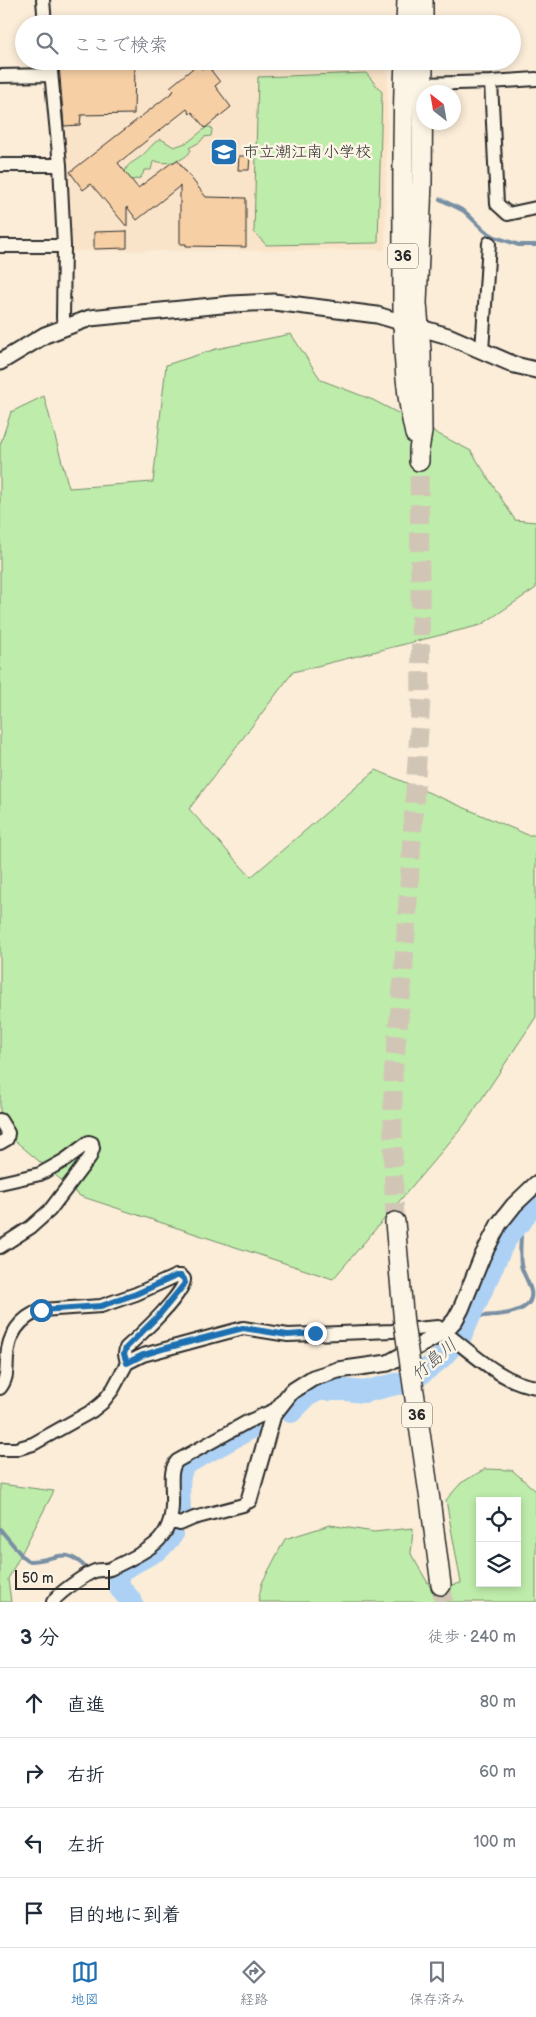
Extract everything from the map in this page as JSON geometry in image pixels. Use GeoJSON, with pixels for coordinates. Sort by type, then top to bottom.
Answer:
{"type":"FeatureCollection","features":[{"type":"Feature","properties":{"kind":"main road"},"geometry":{"type":"LineString","coordinates":[[406,15],[407,0]]}},
{"type":"Feature","properties":{"kind":"main road"},"geometry":{"type":"LineString","coordinates":[[423,0],[423,15]]}},
{"type":"Feature","properties":{"kind":"main road","name":"36"},"geometry":{"type":"LineString","coordinates":[[405,70],[402,123],[411,325],[421,350],[422,432],[419,455]]}},
{"type":"Feature","properties":{"kind":"main road","name":"36"},"geometry":{"type":"LineString","coordinates":[[411,325],[417,303],[422,183],[422,70]]}},
{"type":"Feature","properties":{"kind":"main road","name":"36"},"geometry":{"type":"LineString","coordinates":[[395,1222],[404,1324],[441,1585]]}},
{"type":"Feature","properties":{"kind":"street"},"geometry":{"type":"LineString","coordinates":[[43,0],[44,15]]}},
{"type":"Feature","properties":{"kind":"street"},"geometry":{"type":"LineString","coordinates":[[51,70],[60,165],[64,246],[63,318],[66,326]]}},
{"type":"Feature","properties":{"kind":"street"},"geometry":{"type":"LineString","coordinates":[[0,76],[51,75]]}},
{"type":"Feature","properties":{"kind":"street"},"geometry":{"type":"LineString","coordinates":[[422,84],[491,82],[536,78]]}},
{"type":"Feature","properties":{"kind":"street"},"geometry":{"type":"LineString","coordinates":[[491,82],[497,204],[508,214],[536,208]]}},
{"type":"Feature","properties":{"kind":"street"},"geometry":{"type":"LineString","coordinates":[[0,165],[60,165]]}},
{"type":"Feature","properties":{"kind":"street"},"geometry":{"type":"LineString","coordinates":[[482,351],[489,243]]}},
{"type":"Feature","properties":{"kind":"street"},"geometry":{"type":"LineString","coordinates":[[0,246],[64,246]]}},
{"type":"Feature","properties":{"kind":"street"},"geometry":{"type":"LineString","coordinates":[[0,362],[45,335],[90,318],[267,302],[377,315],[448,336],[516,365],[536,370]]}},
{"type":"Feature","properties":{"kind":"street"},"geometry":{"type":"LineString","coordinates":[[0,1120],[8,1133],[7,1139],[0,1143]]}},
{"type":"Feature","properties":{"kind":"street"},"geometry":{"type":"LineString","coordinates":[[0,1182],[34,1176],[65,1160],[89,1142],[93,1146],[90,1157],[50,1210],[31,1227],[0,1247]]}},
{"type":"Feature","properties":{"kind":"street"},"geometry":{"type":"LineString","coordinates":[[452,1339],[455,1320],[482,1257],[499,1224],[514,1205],[536,1184]]}},
{"type":"Feature","properties":{"kind":"street"},"geometry":{"type":"LineString","coordinates":[[0,1388],[6,1378],[7,1352],[12,1335],[19,1323],[30,1315],[41,1310],[101,1306],[136,1294],[176,1276],[181,1276],[185,1283],[182,1287],[159,1315],[126,1348],[124,1354],[127,1363]]}},
{"type":"Feature","properties":{"kind":"street"},"geometry":{"type":"LineString","coordinates":[[0,1449],[16,1449],[33,1444],[92,1411],[102,1403],[113,1389],[127,1363],[143,1355],[243,1328],[288,1335],[392,1331],[438,1327],[452,1339],[514,1381],[536,1386]]}},
{"type":"Feature","properties":{"kind":"street"},"geometry":{"type":"LineString","coordinates":[[170,1521],[180,1524],[194,1518],[243,1505],[249,1500],[273,1415],[291,1392],[312,1378],[338,1370],[388,1363],[452,1339]]}},
{"type":"Feature","properties":{"kind":"street"},"geometry":{"type":"LineString","coordinates":[[53,1602],[58,1595],[96,1570],[111,1568],[153,1545],[164,1535],[170,1521],[173,1502],[172,1475],[175,1463],[247,1422],[279,1408]]}},
{"type":"Feature","properties":{"kind":"shaded area","name":"市立潮江南小学校"},"geometry":{"type":"Polygon","coordinates":[[[55,70],[388,70],[385,250],[70,251],[55,70]]]}},
{"type":"Feature","properties":{"kind":"green space"},"geometry":{"type":"Polygon","coordinates":[[[366,73],[382,92],[378,243],[266,245],[254,232],[258,77],[366,73]]]}},
{"type":"Feature","properties":{"kind":"green space"},"geometry":{"type":"Polygon","coordinates":[[[207,127],[211,127],[211,136],[204,137],[200,142],[189,148],[191,150],[188,154],[180,160],[175,162],[155,161],[151,170],[144,170],[140,178],[129,181],[124,175],[128,166],[161,139],[174,147],[188,142],[207,127]]]}},
{"type":"Feature","properties":{"kind":"green space"},"geometry":{"type":"Polygon","coordinates":[[[291,334],[321,380],[373,400],[471,451],[515,520],[536,522],[536,588],[481,625],[293,672],[189,809],[251,877],[376,770],[528,835],[536,835],[536,1017],[465,1124],[333,1279],[80,1196],[0,1128],[0,445],[11,412],[44,396],[69,488],[153,482],[166,365],[216,349],[291,334]]]}},
{"type":"Feature","properties":{"kind":"green space"},"geometry":{"type":"Polygon","coordinates":[[[485,1469],[512,1470],[536,1491],[536,1602],[258,1602],[262,1583],[285,1539],[330,1525],[374,1532],[413,1528],[411,1554],[432,1590],[461,1583],[446,1500],[461,1483],[485,1469]]]}},
{"type":"Feature","properties":{"kind":"green space"},"geometry":{"type":"Polygon","coordinates":[[[0,1484],[54,1491],[8,1579],[11,1602],[0,1602],[0,1484]]]}},
{"type":"Feature","properties":{"kind":"building"},"geometry":{"type":"Polygon","coordinates":[[[59,70],[135,70],[134,114],[81,115],[80,125],[64,126],[59,70]]]}},
{"type":"Feature","properties":{"kind":"building"},"geometry":{"type":"Polygon","coordinates":[[[191,70],[211,70],[220,82],[215,86],[231,107],[205,128],[192,112],[190,114],[187,109],[118,163],[138,188],[177,160],[206,197],[246,198],[246,247],[186,246],[186,244],[180,244],[180,186],[137,220],[127,207],[127,227],[91,184],[83,190],[70,172],[174,91],[170,87],[191,70]]]}},
{"type":"Feature","properties":{"kind":"building"},"geometry":{"type":"Polygon","coordinates":[[[239,156],[250,156],[249,170],[238,170],[239,156]]]}},
{"type":"Feature","properties":{"kind":"building"},"geometry":{"type":"Polygon","coordinates":[[[127,231],[127,248],[94,249],[94,232],[127,231]]]}},
{"type":"Feature","properties":{"kind":"waterway"},"geometry":{"type":"LineString","coordinates":[[440,199],[464,211],[485,231],[495,237],[519,245],[536,245]]}},
{"type":"Feature","properties":{"kind":"waterway","name":"竹島川"},"geometry":{"type":"LineString","coordinates":[[291,1412],[307,1396],[318,1390],[364,1392],[396,1384],[409,1383],[441,1358],[461,1336],[503,1244],[512,1230],[521,1222],[536,1202]]}},
{"type":"Feature","properties":{"kind":"waterway"},"geometry":{"type":"LineString","coordinates":[[470,1316],[508,1313],[526,1306],[530,1300],[531,1291],[521,1265],[521,1222]]}},
{"type":"Feature","properties":{"kind":"waterway","name":"竹島川"},"geometry":{"type":"LineString","coordinates":[[180,1512],[179,1481],[185,1464],[249,1429]]}},
{"type":"Feature","properties":{"kind":"waterway"},"geometry":{"type":"LineString","coordinates":[[0,1529],[28,1561],[66,1556],[72,1557],[88,1570]]}},
{"type":"Feature","properties":{"kind":"waterway","name":"竹島川"},"geometry":{"type":"LineString","coordinates":[[118,1574],[117,1572],[159,1549],[172,1535]]}},
{"type":"Feature","properties":{"kind":"waterway","name":"竹島川"},"geometry":{"type":"LineString","coordinates":[[118,1579],[120,1588],[132,1602]]}},
{"type":"Feature","properties":{"kind":"tunnel"},"geometry":{"type":"LineString","coordinates":[[395,1222],[393,1077],[403,978],[421,699],[419,461]]}},
{"type":"Feature","properties":{"kind":"tunnel"},"geometry":{"type":"LineString","coordinates":[[441,1585],[444,1602]]}},
{"type":"Feature","properties":{"kind":"place","name":"市立潮江南小学校"},"geometry":{"type":"Point","coordinates":[224,152]}},
{"type":"Feature","properties":{"kind":"route"},"geometry":{"type":"LineString","coordinates":[[41,1310],[101,1306],[136,1294],[176,1276],[181,1276],[185,1283],[182,1287],[150,1325],[126,1348],[124,1354],[127,1363],[143,1355],[166,1348],[243,1328],[288,1335],[315,1333]]}}]}
